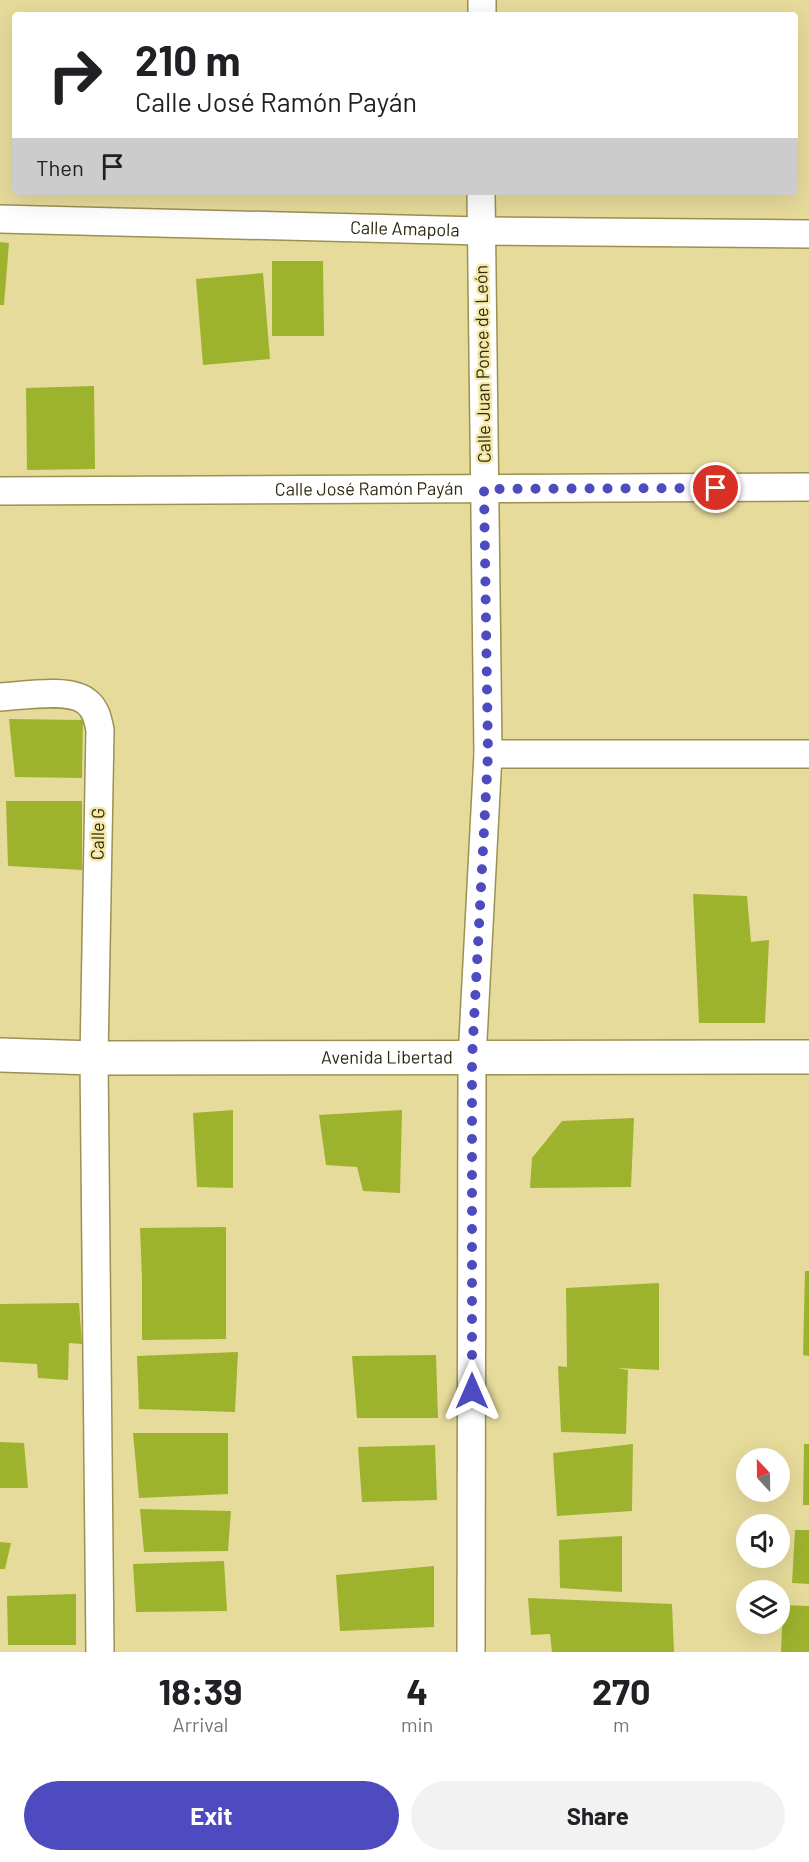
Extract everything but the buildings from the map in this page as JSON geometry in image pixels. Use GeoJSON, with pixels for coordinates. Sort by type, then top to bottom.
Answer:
{"type":"FeatureCollection","features":[{"type":"Feature","properties":{"kind":"street","name":"Calle Juan Ponce de León"},"geometry":{"type":"LineString","coordinates":[[471,1652],[472,1059],[488,754],[481,195]]}},
{"type":"Feature","properties":{"kind":"street","name":"Calle Amapola"},"geometry":{"type":"LineString","coordinates":[[0,219],[481,231],[809,234]]}},
{"type":"Feature","properties":{"kind":"street","name":"Calle José Ramón Payán"},"geometry":{"type":"LineString","coordinates":[[0,491],[809,487]]}},
{"type":"Feature","properties":{"kind":"street","name":"Calle G"},"geometry":{"type":"LineString","coordinates":[[0,697],[68,694],[86,701],[97,715],[100,730],[94,1059],[100,1652]]}},
{"type":"Feature","properties":{"kind":"street"},"geometry":{"type":"LineString","coordinates":[[488,754],[809,754]]}},
{"type":"Feature","properties":{"kind":"street","name":"Avenida Libertad"},"geometry":{"type":"LineString","coordinates":[[0,1055],[94,1059],[809,1057]]}},
{"type":"Feature","properties":{"kind":"route"},"geometry":{"type":"LineString","coordinates":[[472,1391],[472,1059],[488,754],[484,489],[716,488]]}}]}
